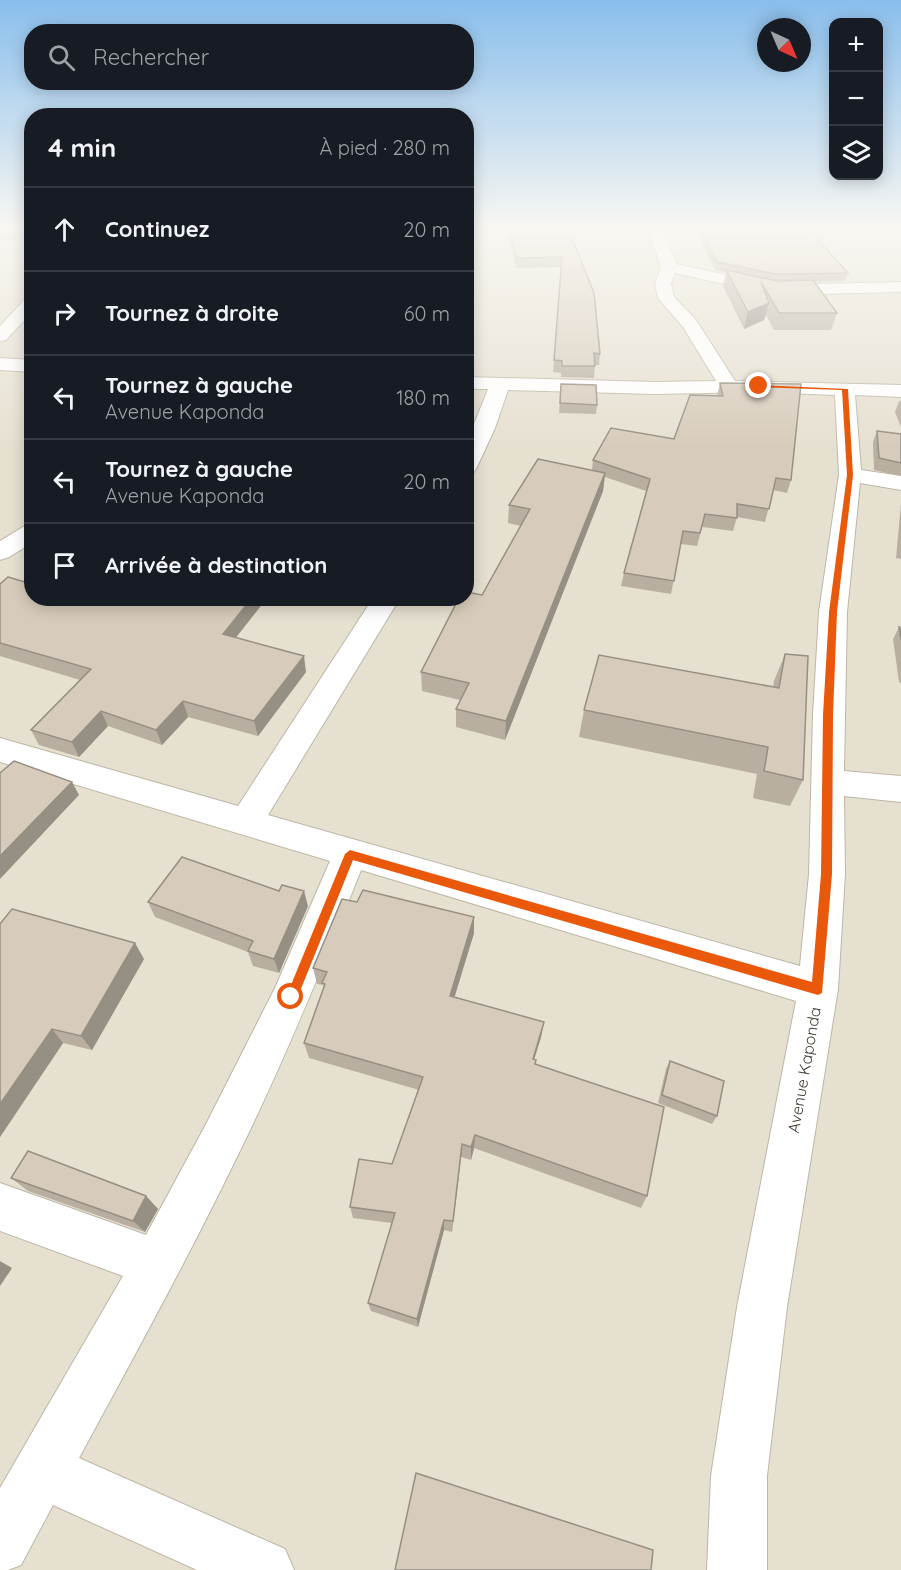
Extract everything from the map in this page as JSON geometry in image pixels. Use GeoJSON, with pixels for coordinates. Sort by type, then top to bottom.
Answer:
{"type":"FeatureCollection","features":[{"type":"Feature","properties":{"kind":"street"},"geometry":{"type":"LineString","coordinates":[[670,302],[690,324],[729,386]]}},
{"type":"Feature","properties":{"kind":"street"},"geometry":{"type":"LineString","coordinates":[[3,328],[24,309]]}},
{"type":"Feature","properties":{"kind":"street"},"geometry":{"type":"LineString","coordinates":[[0,364],[24,366]]}},
{"type":"Feature","properties":{"kind":"street"},"geometry":{"type":"LineString","coordinates":[[474,382],[654,388],[729,386],[901,391]]}},
{"type":"Feature","properties":{"kind":"street"},"geometry":{"type":"LineString","coordinates":[[474,451],[485,428],[500,383]]}},
{"type":"Feature","properties":{"kind":"street","name":"Avenue Kaponda"},"geometry":{"type":"LineString","coordinates":[[737,1570],[739,1476],[762,1308],[818,989],[827,874],[828,715],[833,612],[850,475],[845,389]]}},
{"type":"Feature","properties":{"kind":"street"},"geometry":{"type":"LineString","coordinates":[[474,414],[485,428]]}},
{"type":"Feature","properties":{"kind":"street"},"geometry":{"type":"LineString","coordinates":[[850,475],[901,483]]}},
{"type":"Feature","properties":{"kind":"street"},"geometry":{"type":"LineString","coordinates":[[0,552],[24,537]]}},
{"type":"Feature","properties":{"kind":"street"},"geometry":{"type":"LineString","coordinates":[[246,822],[382,606]]}},
{"type":"Feature","properties":{"kind":"street"},"geometry":{"type":"LineString","coordinates":[[0,750],[818,989]]}},
{"type":"Feature","properties":{"kind":"street"},"geometry":{"type":"LineString","coordinates":[[828,782],[901,789]]}},
{"type":"Feature","properties":{"kind":"street"},"geometry":{"type":"LineString","coordinates":[[0,1544],[157,1264],[220,1144],[291,997],[350,854]]}},
{"type":"Feature","properties":{"kind":"street"},"geometry":{"type":"LineString","coordinates":[[0,1207],[157,1264]]}},
{"type":"Feature","properties":{"kind":"street"},"geometry":{"type":"LineString","coordinates":[[41,1470],[264,1570]]}},
{"type":"Feature","properties":{"kind":"shaded area"},"geometry":{"type":"Polygon","coordinates":[[[0,302],[24,302],[24,606],[474,606],[474,302],[901,302],[901,1570],[0,1570],[0,302]]]}},
{"type":"Feature","properties":{"kind":"building"},"geometry":{"type":"Polygon","coordinates":[[[558,302],[595,302],[600,354],[594,353],[595,366],[562,366],[562,361],[554,360],[558,302]]]}},
{"type":"Feature","properties":{"kind":"building"},"geometry":{"type":"Polygon","coordinates":[[[743,302],[769,302],[769,303],[748,312],[743,302]]]}},
{"type":"Feature","properties":{"kind":"building"},"geometry":{"type":"Polygon","coordinates":[[[773,302],[829,302],[837,313],[779,313],[773,302]]]}},
{"type":"Feature","properties":{"kind":"building"},"geometry":{"type":"Polygon","coordinates":[[[720,383],[801,384],[791,480],[776,478],[769,509],[737,504],[737,518],[705,514],[700,533],[683,531],[674,581],[624,573],[650,479],[593,460],[611,428],[674,439],[690,395],[723,396],[720,383]]]}},
{"type":"Feature","properties":{"kind":"building"},"geometry":{"type":"Polygon","coordinates":[[[561,384],[596,385],[597,405],[560,403],[561,384]]]}},
{"type":"Feature","properties":{"kind":"building"},"geometry":{"type":"Polygon","coordinates":[[[877,431],[901,434],[901,463],[879,458],[877,431]]]}},
{"type":"Feature","properties":{"kind":"building"},"geometry":{"type":"Polygon","coordinates":[[[538,459],[605,473],[506,721],[456,709],[469,683],[421,672],[455,606],[474,606],[474,594],[482,595],[530,509],[509,505],[538,459]]]}},
{"type":"Feature","properties":{"kind":"building"},"geometry":{"type":"Polygon","coordinates":[[[8,577],[24,582],[24,606],[246,606],[223,634],[304,656],[254,721],[183,701],[156,730],[101,711],[72,742],[31,730],[91,669],[0,643],[0,584],[8,577]]]}},
{"type":"Feature","properties":{"kind":"building"},"geometry":{"type":"Polygon","coordinates":[[[785,654],[808,656],[803,780],[764,771],[768,747],[584,710],[599,655],[779,688],[785,654]]]}},
{"type":"Feature","properties":{"kind":"building"},"geometry":{"type":"Polygon","coordinates":[[[14,761],[72,782],[0,856],[0,773],[14,761]]]}},
{"type":"Feature","properties":{"kind":"building"},"geometry":{"type":"Polygon","coordinates":[[[182,857],[279,891],[282,885],[304,891],[274,959],[248,951],[253,941],[148,902],[182,857]]]}},
{"type":"Feature","properties":{"kind":"building"},"geometry":{"type":"Polygon","coordinates":[[[363,890],[474,917],[450,996],[544,1022],[533,1059],[536,1060],[535,1064],[664,1107],[647,1196],[475,1135],[471,1147],[462,1144],[453,1221],[444,1220],[417,1319],[368,1303],[395,1213],[350,1207],[359,1159],[392,1164],[423,1077],[304,1043],[327,972],[313,968],[342,899],[357,902],[363,890]]]}},
{"type":"Feature","properties":{"kind":"building"},"geometry":{"type":"Polygon","coordinates":[[[12,909],[135,943],[81,1036],[52,1029],[0,1104],[0,924],[12,909]]]}},
{"type":"Feature","properties":{"kind":"building"},"geometry":{"type":"Polygon","coordinates":[[[670,1061],[724,1081],[717,1116],[662,1095],[670,1061]]]}},
{"type":"Feature","properties":{"kind":"building"},"geometry":{"type":"Polygon","coordinates":[[[28,1151],[146,1196],[133,1221],[11,1178],[28,1151]]]}},
{"type":"Feature","properties":{"kind":"building"},"geometry":{"type":"Polygon","coordinates":[[[416,1473],[653,1550],[651,1570],[395,1570],[416,1473]]]}},
{"type":"Feature","properties":{"kind":"route"},"geometry":{"type":"LineString","coordinates":[[291,997],[350,854],[818,989],[827,874],[828,715],[833,612],[850,475],[845,389],[759,386]]}}]}
